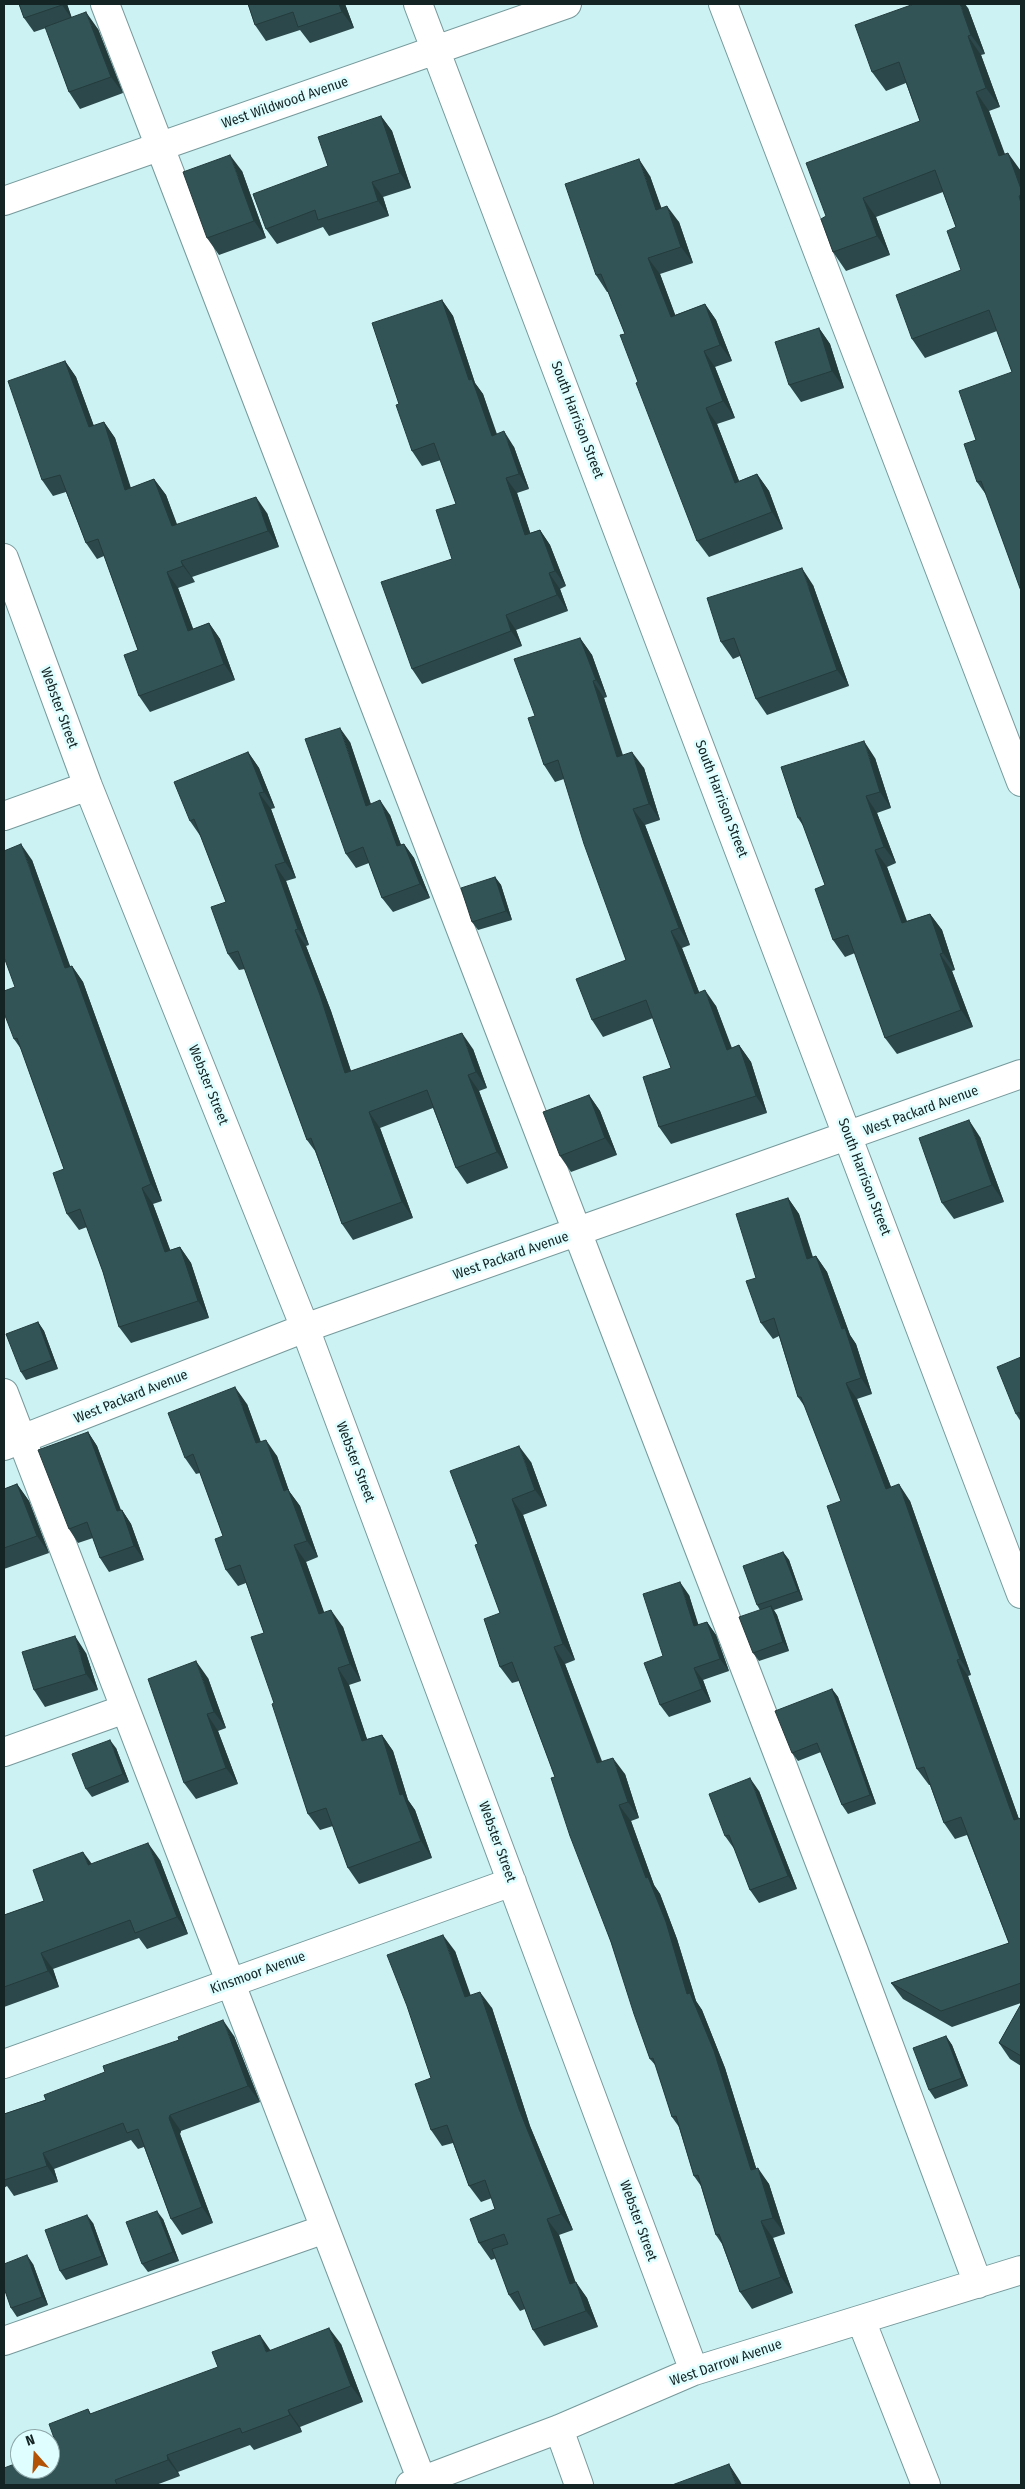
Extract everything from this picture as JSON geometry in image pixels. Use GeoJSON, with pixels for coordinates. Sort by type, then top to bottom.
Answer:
{"type":"FeatureCollection","features":[{"type":"Feature","properties":{"kind":"street"},"geometry":{"type":"LineString","coordinates":[[105,4],[853,1949],[978,2284]]}},
{"type":"Feature","properties":{"kind":"street","name":"South Harrison Street"},"geometry":{"type":"LineString","coordinates":[[418,4],[1021,1594]]}},
{"type":"Feature","properties":{"kind":"street","name":"West Wildwood Avenue"},"geometry":{"type":"LineString","coordinates":[[4,201],[567,4]]}},
{"type":"Feature","properties":{"kind":"street"},"geometry":{"type":"LineString","coordinates":[[724,4],[1021,782]]}},
{"type":"Feature","properties":{"kind":"street","name":"Webster Street"},"geometry":{"type":"LineString","coordinates":[[4,558],[88,786],[305,1328],[694,2372]]}},
{"type":"Feature","properties":{"kind":"street"},"geometry":{"type":"LineString","coordinates":[[4,816],[88,786]]}},
{"type":"Feature","properties":{"kind":"street","name":"West Packard Avenue"},"geometry":{"type":"LineString","coordinates":[[12,1443],[305,1328],[849,1137],[1021,1074]]}},
{"type":"Feature","properties":{"kind":"street"},"geometry":{"type":"LineString","coordinates":[[4,1393],[12,1443],[125,1709],[326,2229],[416,2483]]}},
{"type":"Feature","properties":{"kind":"street"},"geometry":{"type":"LineString","coordinates":[[4,1752],[125,1709]]}},
{"type":"Feature","properties":{"kind":"street","name":"Kinsmoor Avenue"},"geometry":{"type":"LineString","coordinates":[[4,2064],[512,1882]]}},
{"type":"Feature","properties":{"kind":"street"},"geometry":{"type":"LineString","coordinates":[[4,2341],[326,2229]]}},
{"type":"Feature","properties":{"kind":"street","name":"West Darrow Avenue"},"geometry":{"type":"LineString","coordinates":[[416,2483],[559,2429],[694,2372],[1021,2270]]}},
{"type":"Feature","properties":{"kind":"street"},"geometry":{"type":"LineString","coordinates":[[861,2320],[926,2485]]}},
{"type":"Feature","properties":{"kind":"street"},"geometry":{"type":"LineString","coordinates":[[559,2429],[579,2485]]}},
{"type":"Feature","properties":{"kind":"building"},"geometry":{"type":"Polygon","coordinates":[[[19,4],[62,4],[62,5],[24,18],[19,4]]]}},
{"type":"Feature","properties":{"kind":"building"},"geometry":{"type":"Polygon","coordinates":[[[248,4],[339,4],[342,12],[298,27],[293,12],[255,25],[248,4]]]}},
{"type":"Feature","properties":{"kind":"building"},"geometry":{"type":"Polygon","coordinates":[[[914,4],[960,4],[971,35],[968,36],[986,88],[976,92],[999,156],[1008,153],[1021,189],[1021,195],[1019,196],[1021,203],[1021,591],[981,481],[977,482],[964,444],[976,440],[959,391],[1012,372],[989,310],[912,339],[896,295],[961,270],[947,231],[956,227],[935,170],[863,198],[877,236],[833,252],[821,219],[826,216],[806,163],[920,121],[899,62],[872,72],[855,25],[914,4]]]}},
{"type":"Feature","properties":{"kind":"building"},"geometry":{"type":"Polygon","coordinates":[[[86,12],[111,77],[69,92],[45,27],[86,12]]]}},
{"type":"Feature","properties":{"kind":"building"},"geometry":{"type":"Polygon","coordinates":[[[381,116],[400,173],[372,182],[378,201],[318,220],[315,210],[266,229],[253,194],[328,166],[318,137],[381,116]]]}},
{"type":"Feature","properties":{"kind":"building"},"geometry":{"type":"Polygon","coordinates":[[[230,155],[254,221],[207,238],[183,172],[230,155]]]}},
{"type":"Feature","properties":{"kind":"building"},"geometry":{"type":"Polygon","coordinates":[[[639,159],[656,210],[667,206],[681,247],[648,258],[671,317],[705,304],[720,345],[704,351],[723,401],[706,408],[735,483],[757,474],[772,512],[697,541],[636,383],[638,382],[620,335],[625,334],[601,274],[596,275],[565,184],[639,159]]]}},
{"type":"Feature","properties":{"kind":"building"},"geometry":{"type":"Polygon","coordinates":[[[442,300],[469,380],[472,379],[492,436],[504,431],[519,474],[506,478],[525,535],[540,530],[555,571],[549,573],[557,595],[506,615],[511,631],[412,669],[381,582],[452,559],[436,510],[456,504],[434,443],[412,451],[396,405],[399,404],[372,323],[442,300]]]}},
{"type":"Feature","properties":{"kind":"building"},"geometry":{"type":"Polygon","coordinates":[[[819,328],[832,371],[789,385],[775,342],[819,328]]]}},
{"type":"Feature","properties":{"kind":"building"},"geometry":{"type":"Polygon","coordinates":[[[65,361],[89,427],[104,422],[125,490],[154,479],[172,526],[256,497],[268,531],[181,561],[183,566],[167,572],[188,631],[209,623],[224,664],[139,696],[124,655],[138,650],[98,539],[86,543],[60,475],[42,480],[8,381],[65,361]]]}},
{"type":"Feature","properties":{"kind":"building"},"geometry":{"type":"Polygon","coordinates":[[[802,568],[837,670],[756,699],[734,638],[721,642],[707,598],[802,568]]]}},
{"type":"Feature","properties":{"kind":"building"},"geometry":{"type":"Polygon","coordinates":[[[580,638],[596,680],[593,681],[617,757],[632,752],[649,804],[633,809],[679,928],[671,931],[695,994],[705,990],[727,1050],[739,1045],[756,1096],[659,1127],[643,1077],[671,1068],[646,1000],[592,1020],[576,979],[626,960],[584,844],[558,760],[544,765],[528,718],[535,716],[514,659],[580,638]]]}},
{"type":"Feature","properties":{"kind":"building"},"geometry":{"type":"Polygon","coordinates":[[[340,728],[366,806],[380,800],[397,846],[404,844],[420,884],[382,898],[363,847],[346,854],[305,739],[340,728]]]}},
{"type":"Feature","properties":{"kind":"building"},"geometry":{"type":"Polygon","coordinates":[[[864,741],[880,792],[866,796],[884,847],[875,850],[902,923],[930,914],[943,953],[940,954],[961,1010],[885,1038],[848,935],[833,940],[815,889],[825,885],[800,817],[798,818],[781,767],[864,741]]]}},
{"type":"Feature","properties":{"kind":"building"},"geometry":{"type":"Polygon","coordinates":[[[248,752],[264,792],[259,793],[285,862],[275,865],[298,929],[295,930],[320,995],[345,1073],[462,1033],[476,1072],[468,1075],[497,1152],[456,1168],[427,1090],[369,1112],[402,1202],[342,1224],[311,1138],[307,1140],[238,951],[228,954],[211,907],[226,902],[194,819],[190,821],[174,782],[248,752]]]}},
{"type":"Feature","properties":{"kind":"building"},"geometry":{"type":"Polygon","coordinates":[[[21,844],[65,968],[72,966],[151,1184],[142,1188],[165,1252],[180,1247],[198,1301],[119,1327],[103,1272],[80,1209],[67,1214],[53,1173],[64,1169],[17,1038],[14,1039],[4,1013],[4,991],[15,987],[4,957],[4,851],[21,844]]]}},
{"type":"Feature","properties":{"kind":"building"},"geometry":{"type":"Polygon","coordinates":[[[495,877],[506,911],[472,922],[461,888],[495,877]]]}},
{"type":"Feature","properties":{"kind":"building"},"geometry":{"type":"Polygon","coordinates":[[[589,1095],[605,1138],[560,1156],[543,1112],[589,1095]]]}},
{"type":"Feature","properties":{"kind":"building"},"geometry":{"type":"Polygon","coordinates":[[[969,1120],[992,1185],[942,1203],[919,1138],[969,1120]]]}},
{"type":"Feature","properties":{"kind":"building"},"geometry":{"type":"Polygon","coordinates":[[[788,1198],[807,1259],[816,1256],[842,1329],[845,1328],[861,1378],[846,1383],[886,1489],[899,1484],[960,1659],[957,1660],[1014,1820],[1021,1818],[1021,1983],[941,2011],[891,1983],[1009,1943],[961,1817],[944,1823],[924,1767],[917,1769],[827,1506],[841,1501],[801,1397],[798,1397],[774,1318],[761,1323],[746,1281],[756,1278],[736,1214],[788,1198]]]}},
{"type":"Feature","properties":{"kind":"building"},"geometry":{"type":"Polygon","coordinates":[[[38,1322],[52,1360],[21,1372],[6,1334],[38,1322]]]}},
{"type":"Feature","properties":{"kind":"building"},"geometry":{"type":"Polygon","coordinates":[[[1021,1357],[1021,1417],[1019,1412],[1016,1414],[997,1367],[1021,1357]]]}},
{"type":"Feature","properties":{"kind":"building"},"geometry":{"type":"Polygon","coordinates":[[[235,1387],[256,1443],[266,1440],[284,1491],[288,1489],[307,1541],[294,1545],[319,1614],[331,1610],[350,1664],[338,1668],[362,1741],[382,1735],[400,1795],[403,1794],[421,1841],[348,1868],[326,1808],[308,1814],[272,1704],[274,1703],[251,1637],[264,1633],[240,1565],[226,1570],[215,1539],[223,1536],[193,1454],[185,1458],[168,1413],[235,1387]]]}},
{"type":"Feature","properties":{"kind":"building"},"geometry":{"type":"Polygon","coordinates":[[[88,1432],[117,1511],[122,1510],[134,1546],[100,1558],[87,1522],[69,1529],[38,1450],[88,1432]]]}},
{"type":"Feature","properties":{"kind":"building"},"geometry":{"type":"Polygon","coordinates":[[[519,1446],[535,1490],[512,1499],[563,1644],[554,1647],[597,1763],[613,1758],[628,1802],[619,1805],[646,1878],[648,1877],[666,1922],[687,1994],[690,1993],[714,2051],[751,2170],[758,2168],[773,2218],[761,2221],[781,2277],[740,2292],[719,2234],[716,2235],[698,2175],[694,2176],[676,2116],[672,2117],[653,2058],[650,2059],[611,1942],[570,1836],[551,1778],[555,1777],[512,1662],[500,1667],[484,1619],[500,1613],[475,1545],[478,1544],[450,1471],[519,1446]]]}},
{"type":"Feature","properties":{"kind":"building"},"geometry":{"type":"Polygon","coordinates":[[[17,1484],[37,1536],[4,1548],[4,1489],[17,1484]]]}},
{"type":"Feature","properties":{"kind":"building"},"geometry":{"type":"Polygon","coordinates":[[[783,1552],[798,1591],[757,1605],[743,1566],[783,1552]]]}},
{"type":"Feature","properties":{"kind":"building"},"geometry":{"type":"Polygon","coordinates":[[[680,1582],[694,1626],[707,1622],[720,1659],[694,1668],[702,1689],[660,1705],[644,1663],[663,1656],[643,1594],[680,1582]]]}},
{"type":"Feature","properties":{"kind":"building"},"geometry":{"type":"Polygon","coordinates":[[[771,1606],[783,1642],[753,1653],[739,1617],[771,1606]]]}},
{"type":"Feature","properties":{"kind":"building"},"geometry":{"type":"Polygon","coordinates":[[[75,1636],[86,1674],[34,1690],[22,1652],[75,1636]]]}},
{"type":"Feature","properties":{"kind":"building"},"geometry":{"type":"Polygon","coordinates":[[[196,1661],[214,1712],[207,1714],[226,1768],[184,1783],[148,1679],[196,1661]]]}},
{"type":"Feature","properties":{"kind":"building"},"geometry":{"type":"Polygon","coordinates":[[[832,1689],[870,1795],[842,1805],[817,1743],[792,1753],[775,1711],[832,1689]]]}},
{"type":"Feature","properties":{"kind":"building"},"geometry":{"type":"Polygon","coordinates":[[[110,1740],[123,1774],[86,1789],[72,1754],[110,1740]]]}},
{"type":"Feature","properties":{"kind":"building"},"geometry":{"type":"Polygon","coordinates":[[[750,1778],[788,1876],[750,1890],[729,1835],[725,1836],[709,1794],[750,1778]]]}},
{"type":"Feature","properties":{"kind":"building"},"geometry":{"type":"Polygon","coordinates":[[[148,1843],[177,1917],[135,1933],[130,1920],[41,1953],[48,1971],[4,1987],[4,1915],[44,1901],[33,1870],[83,1852],[88,1865],[148,1843]]]}},
{"type":"Feature","properties":{"kind":"building"},"geometry":{"type":"Polygon","coordinates":[[[443,1935],[465,1997],[480,1992],[519,2109],[561,2214],[547,2219],[570,2284],[576,2282],[586,2311],[533,2330],[518,2291],[509,2295],[492,2249],[508,2244],[504,2234],[479,2243],[470,2219],[495,2209],[485,2180],[469,2186],[447,2125],[431,2130],[415,2084],[431,2078],[407,2006],[387,1955],[443,1935]]]}},
{"type":"Feature","properties":{"kind":"building"},"geometry":{"type":"Polygon","coordinates":[[[1021,2004],[1021,2056],[999,2043],[1021,2004]]]}},
{"type":"Feature","properties":{"kind":"building"},"geometry":{"type":"Polygon","coordinates":[[[223,2020],[248,2086],[170,2115],[169,2118],[202,2207],[171,2219],[138,2129],[127,2133],[123,2123],[43,2153],[47,2166],[4,2180],[4,2114],[46,2100],[44,2095],[105,2072],[103,2066],[179,2040],[178,2037],[223,2020]]]}},
{"type":"Feature","properties":{"kind":"building"},"geometry":{"type":"Polygon","coordinates":[[[946,2036],[962,2078],[929,2090],[913,2048],[946,2036]]]}},
{"type":"Feature","properties":{"kind":"building"},"geometry":{"type":"Polygon","coordinates":[[[157,2211],[173,2252],[142,2264],[126,2222],[157,2211]]]}},
{"type":"Feature","properties":{"kind":"building"},"geometry":{"type":"Polygon","coordinates":[[[87,2215],[102,2256],[60,2271],[45,2230],[87,2215]]]}},
{"type":"Feature","properties":{"kind":"building"},"geometry":{"type":"Polygon","coordinates":[[[27,2255],[42,2297],[11,2308],[4,2288],[4,2264],[27,2255]]]}},
{"type":"Feature","properties":{"kind":"building"},"geometry":{"type":"Polygon","coordinates":[[[329,2328],[351,2386],[288,2410],[290,2415],[242,2433],[240,2428],[167,2455],[168,2460],[115,2480],[117,2485],[4,2485],[4,2468],[10,2466],[10,2479],[60,2479],[60,2429],[51,2429],[49,2424],[88,2409],[90,2414],[218,2367],[212,2352],[260,2335],[266,2352],[329,2328]]]}},
{"type":"Feature","properties":{"kind":"building"},"geometry":{"type":"Polygon","coordinates":[[[729,2464],[736,2485],[672,2485],[729,2464]]]}}]}
